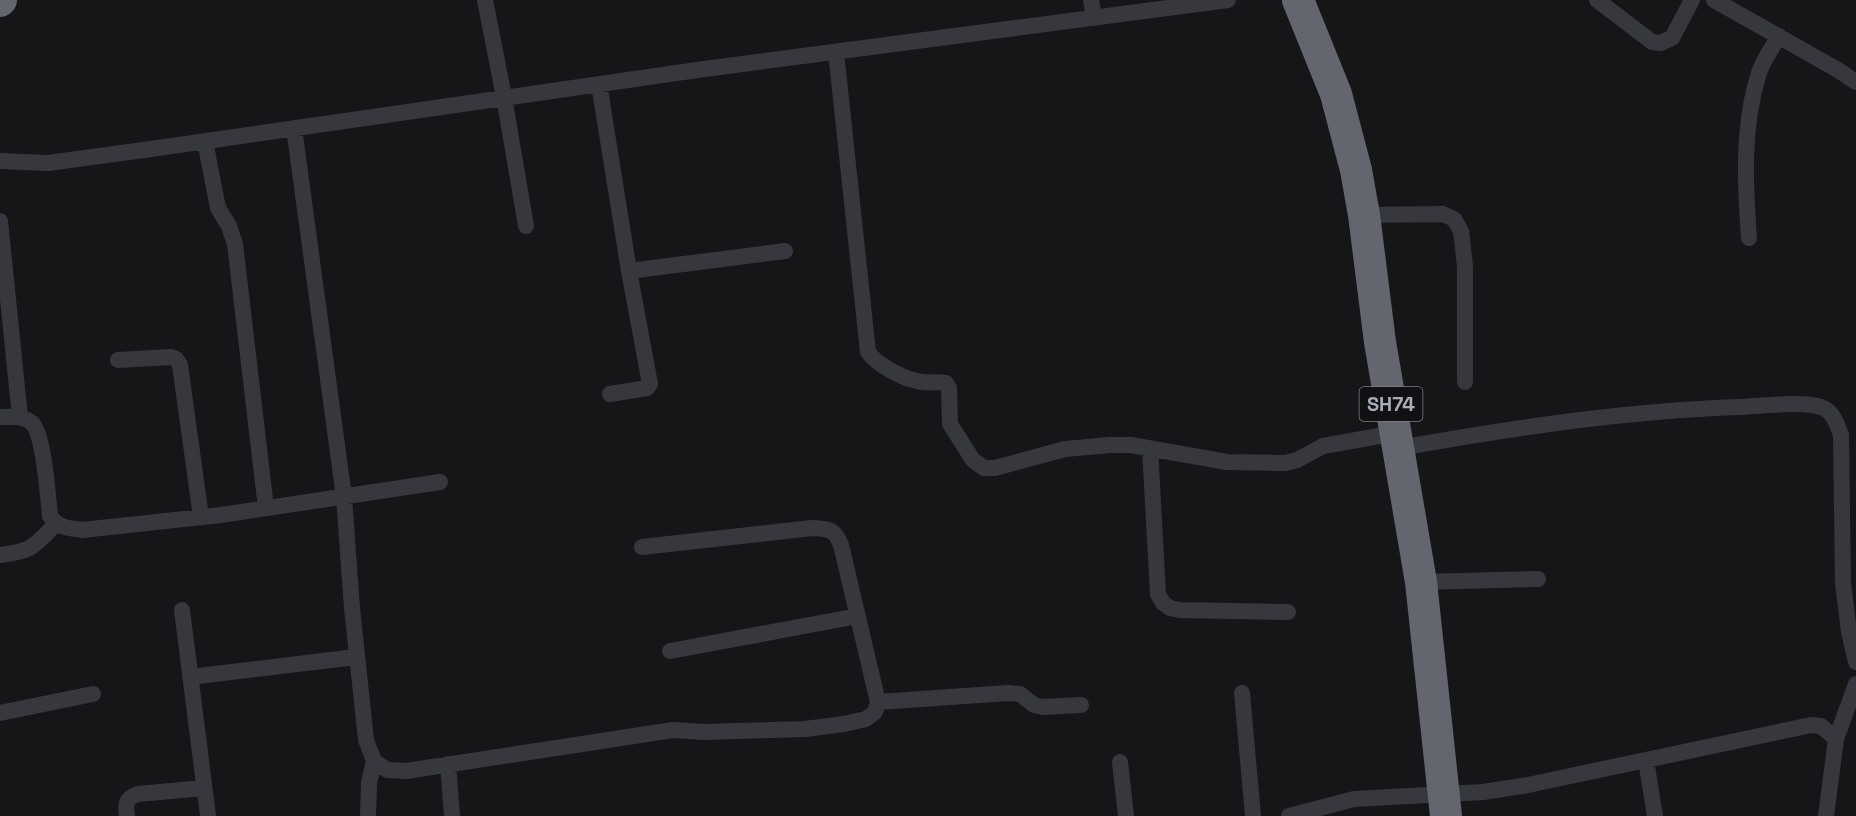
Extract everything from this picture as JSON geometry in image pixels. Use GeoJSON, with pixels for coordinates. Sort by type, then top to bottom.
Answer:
{"type":"FeatureCollection","features":[{"type":"Feature","properties":{"kind":"highway","name":"SH74"},"geometry":{"type":"LineString","coordinates":[[1298,0],[1336,94],[1356,170],[1380,342],[1421,582],[1444,805]]}},
{"type":"Feature","properties":{"kind":"street"},"geometry":{"type":"LineString","coordinates":[[485,0],[526,226]]}},
{"type":"Feature","properties":{"kind":"street"},"geometry":{"type":"LineString","coordinates":[[1091,0],[1094,18]]}},
{"type":"Feature","properties":{"kind":"street"},"geometry":{"type":"LineString","coordinates":[[0,161],[48,163],[504,97],[1094,18],[1167,4],[1227,0]]}},
{"type":"Feature","properties":{"kind":"street"},"geometry":{"type":"LineString","coordinates":[[1597,0],[1652,42],[1660,43],[1672,38],[1692,0]]}},
{"type":"Feature","properties":{"kind":"street"},"geometry":{"type":"LineString","coordinates":[[1714,0],[1856,82]]}},
{"type":"Feature","properties":{"kind":"street"},"geometry":{"type":"LineString","coordinates":[[1749,238],[1744,179],[1748,126],[1760,72],[1779,36]]}},
{"type":"Feature","properties":{"kind":"street"},"geometry":{"type":"LineString","coordinates":[[836,52],[868,352],[872,357],[909,379],[918,382],[946,383],[949,388],[950,423],[973,460],[984,468],[995,468],[1065,449],[1087,446],[1150,448],[1227,462],[1286,463],[1297,460],[1323,446],[1488,432],[1613,415],[1677,409],[1800,405],[1821,407],[1831,413],[1838,424],[1841,435],[1843,583],[1849,632],[1856,662]]}},
{"type":"Feature","properties":{"kind":"street"},"geometry":{"type":"LineString","coordinates":[[599,84],[650,384],[642,390],[610,394]]}},
{"type":"Feature","properties":{"kind":"street"},"geometry":{"type":"LineString","coordinates":[[294,128],[344,497],[356,657],[366,740],[374,761],[369,783],[368,816]]}},
{"type":"Feature","properties":{"kind":"street"},"geometry":{"type":"LineString","coordinates":[[204,141],[218,208],[229,225],[235,244],[266,508]]}},
{"type":"Feature","properties":{"kind":"street"},"geometry":{"type":"LineString","coordinates":[[1364,215],[1443,214],[1454,219],[1461,231],[1464,266],[1464,382]]}},
{"type":"Feature","properties":{"kind":"street"},"geometry":{"type":"LineString","coordinates":[[0,221],[20,417]]}},
{"type":"Feature","properties":{"kind":"street"},"geometry":{"type":"LineString","coordinates":[[629,271],[785,251]]}},
{"type":"Feature","properties":{"kind":"street"},"geometry":{"type":"LineString","coordinates":[[118,360],[171,357],[176,359],[180,365],[201,517]]}},
{"type":"Feature","properties":{"kind":"street"},"geometry":{"type":"LineString","coordinates":[[0,417],[20,417],[32,423],[39,437],[50,516],[56,524],[66,528],[82,530],[201,517],[440,482]]}},
{"type":"Feature","properties":{"kind":"street"},"geometry":{"type":"LineString","coordinates":[[1150,448],[1156,574],[1158,594],[1163,603],[1170,608],[1180,610],[1288,612]]}},
{"type":"Feature","properties":{"kind":"street"},"geometry":{"type":"LineString","coordinates":[[0,555],[22,553],[31,549],[56,524]]}},
{"type":"Feature","properties":{"kind":"street"},"geometry":{"type":"LineString","coordinates":[[374,761],[387,770],[406,771],[673,730],[705,732],[805,729],[866,719],[875,712],[878,702],[841,545],[836,534],[829,529],[812,528],[642,547]]}},
{"type":"Feature","properties":{"kind":"street"},"geometry":{"type":"LineString","coordinates":[[1421,582],[1538,579]]}},
{"type":"Feature","properties":{"kind":"street"},"geometry":{"type":"LineString","coordinates":[[182,610],[208,816]]}},
{"type":"Feature","properties":{"kind":"street"},"geometry":{"type":"LineString","coordinates":[[670,651],[858,616]]}},
{"type":"Feature","properties":{"kind":"street"},"geometry":{"type":"LineString","coordinates":[[190,677],[356,657]]}},
{"type":"Feature","properties":{"kind":"street"},"geometry":{"type":"LineString","coordinates":[[1826,816],[1836,739],[1856,684]]}},
{"type":"Feature","properties":{"kind":"street"},"geometry":{"type":"LineString","coordinates":[[878,702],[1008,693],[1020,694],[1034,705],[1042,707],[1082,705]]}},
{"type":"Feature","properties":{"kind":"street"},"geometry":{"type":"LineString","coordinates":[[1242,693],[1252,816]]}},
{"type":"Feature","properties":{"kind":"street"},"geometry":{"type":"LineString","coordinates":[[0,713],[93,694]]}},
{"type":"Feature","properties":{"kind":"street"},"geometry":{"type":"LineString","coordinates":[[1289,816],[1354,800],[1444,805],[1483,792],[1528,785],[1811,725],[1821,726],[1836,739]]}},
{"type":"Feature","properties":{"kind":"street"},"geometry":{"type":"LineString","coordinates":[[1646,760],[1655,816]]}},
{"type":"Feature","properties":{"kind":"street"},"geometry":{"type":"LineString","coordinates":[[1120,762],[1126,816]]}},
{"type":"Feature","properties":{"kind":"street"},"geometry":{"type":"LineString","coordinates":[[448,764],[452,816]]}},
{"type":"Feature","properties":{"kind":"street"},"geometry":{"type":"LineString","coordinates":[[127,816],[125,803],[129,797],[138,794],[204,788]]}}]}
